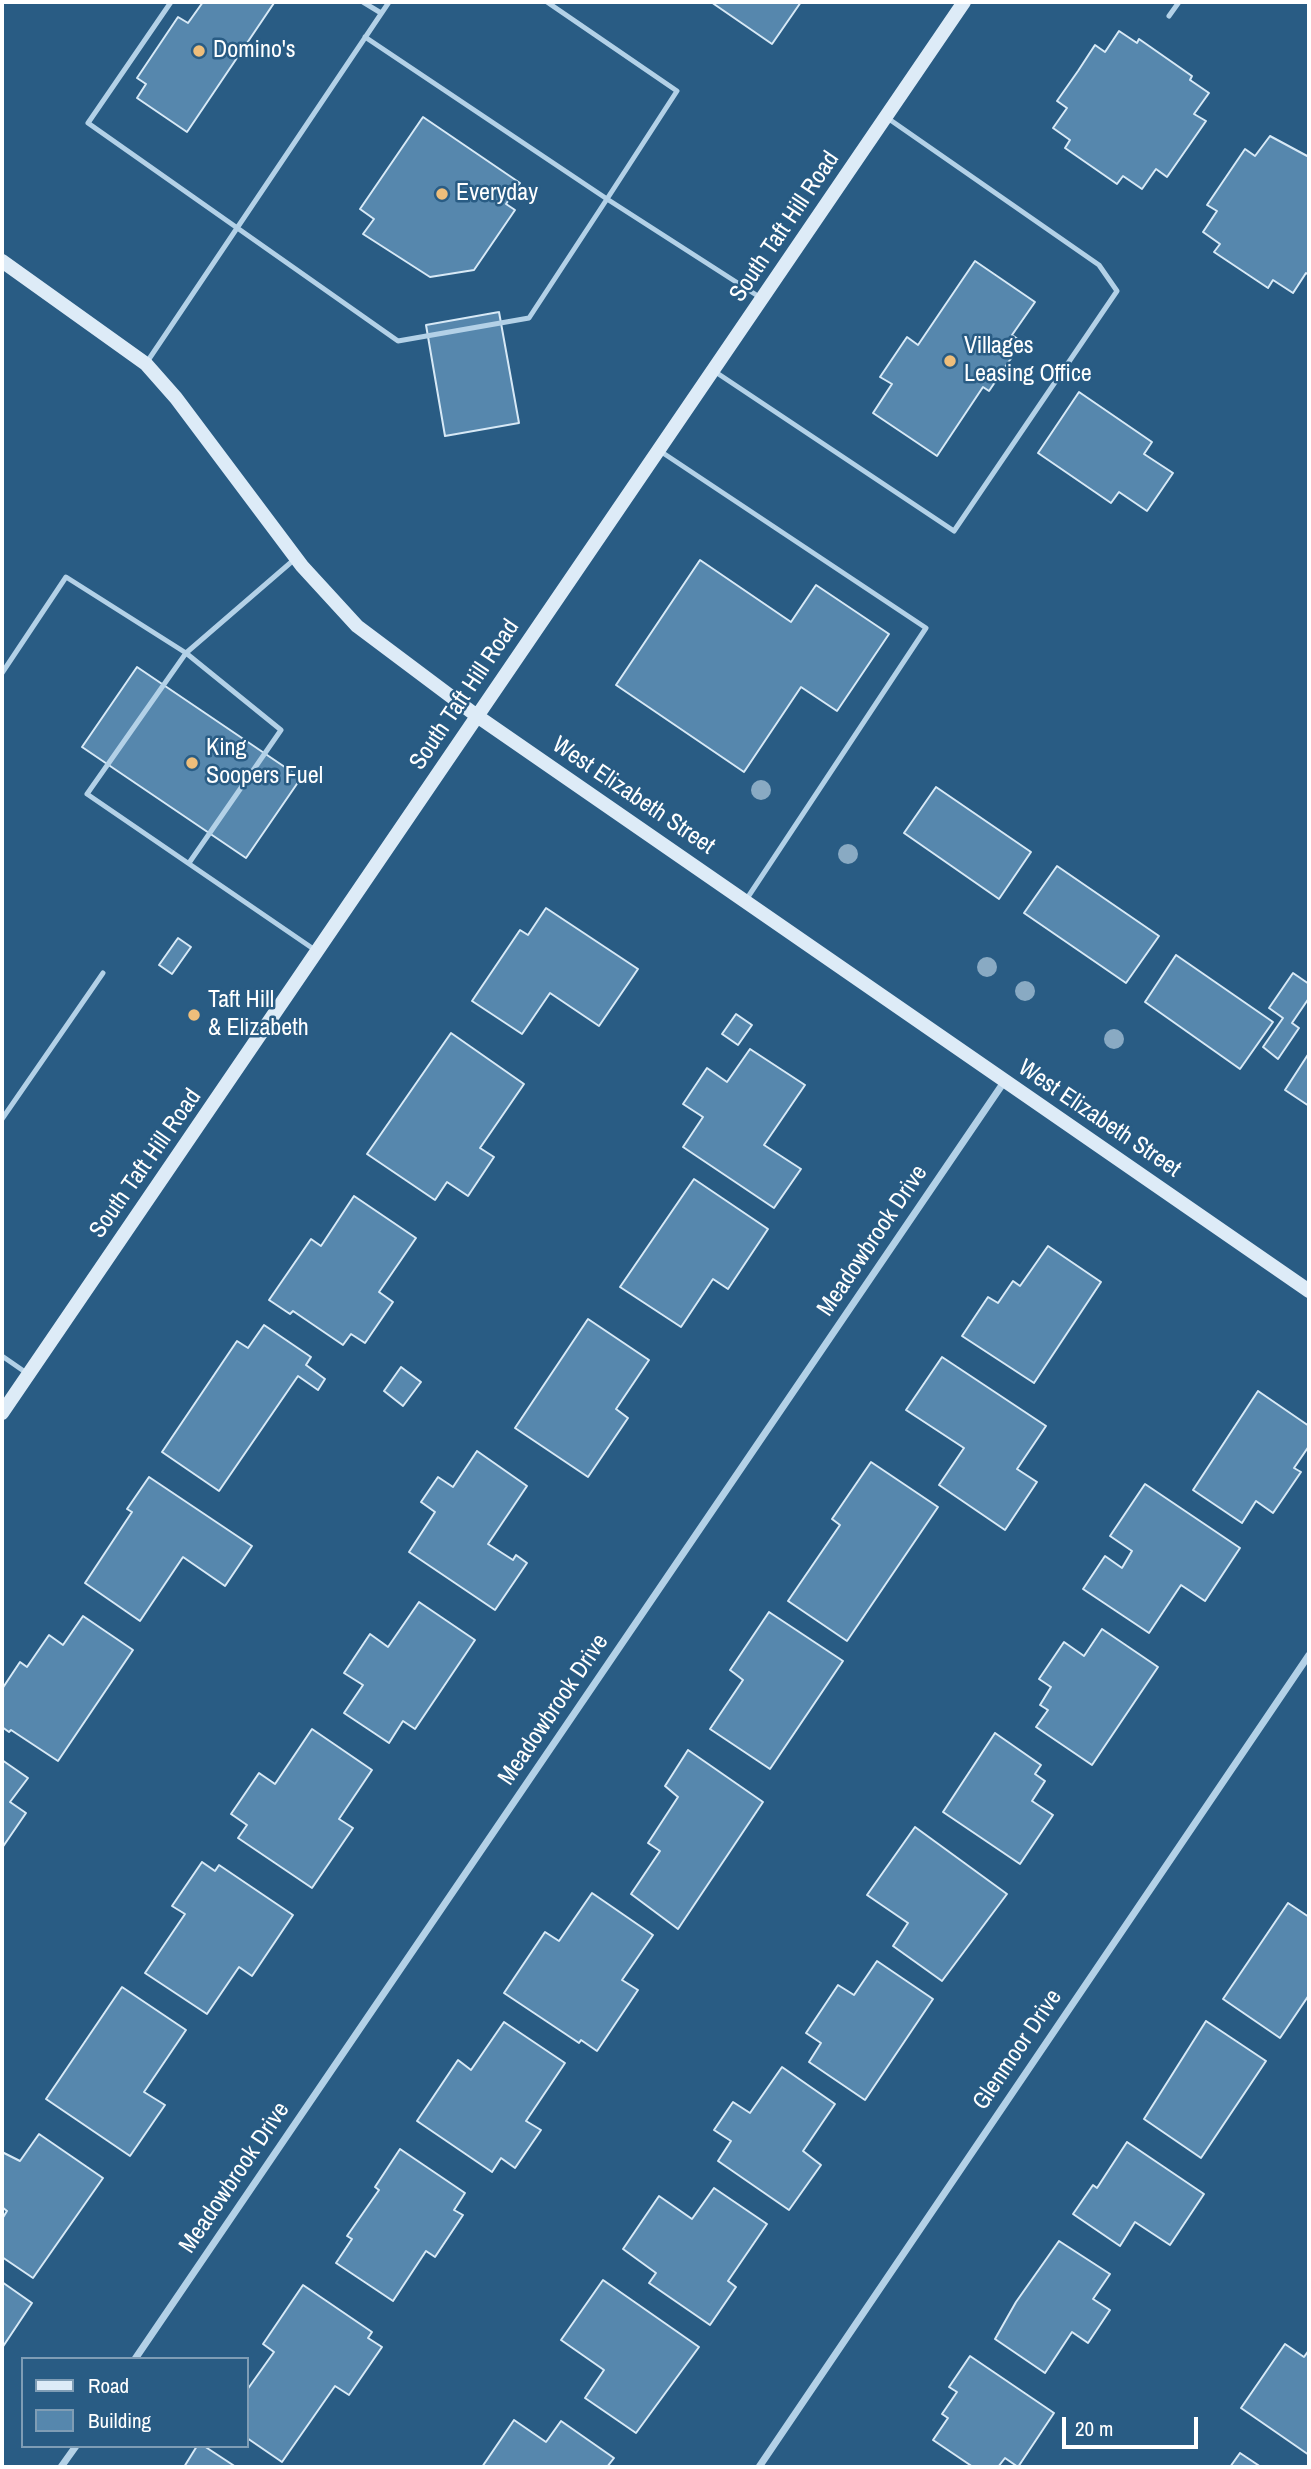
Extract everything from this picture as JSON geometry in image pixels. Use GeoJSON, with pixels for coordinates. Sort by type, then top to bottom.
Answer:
{"type":"FeatureCollection","features":[{"type":"Feature","properties":{"kind":"main road","name":"South Taft Hill Road"},"geometry":{"type":"LineString","coordinates":[[2,1413],[764,300],[964,2]]}},
{"type":"Feature","properties":{"kind":"main road","name":"West Elizabeth Street"},"geometry":{"type":"LineString","coordinates":[[2,261],[146,364],[176,398],[296,558],[357,626],[477,716],[1309,1292]]}},
{"type":"Feature","properties":{"kind":"street","name":"Meadowbrook Drive"},"geometry":{"type":"LineString","coordinates":[[136,2357],[1004,1082]]}},
{"type":"Feature","properties":{"kind":"street","name":"Glenmoor Drive"},"geometry":{"type":"LineString","coordinates":[[759,2467],[1309,1655]]}},
{"type":"Feature","properties":{"kind":"street"},"geometry":{"type":"LineString","coordinates":[[61,2467],[75,2448]]}},
{"type":"Feature","properties":{"kind":"lane"},"geometry":{"type":"LineString","coordinates":[[171,2],[88,123],[398,341],[529,318],[677,91],[547,2]]}},
{"type":"Feature","properties":{"kind":"lane"},"geometry":{"type":"LineString","coordinates":[[363,2],[381,13]]}},
{"type":"Feature","properties":{"kind":"lane"},"geometry":{"type":"LineString","coordinates":[[146,364],[389,2]]}},
{"type":"Feature","properties":{"kind":"lane"},"geometry":{"type":"LineString","coordinates":[[1169,16],[1179,2]]}},
{"type":"Feature","properties":{"kind":"lane"},"geometry":{"type":"LineString","coordinates":[[365,37],[764,300]]}},
{"type":"Feature","properties":{"kind":"lane"},"geometry":{"type":"LineString","coordinates":[[714,371],[954,531],[1116,290],[1099,265],[886,117]]}},
{"type":"Feature","properties":{"kind":"lane"},"geometry":{"type":"LineString","coordinates":[[660,451],[926,628],[746,900]]}},
{"type":"Feature","properties":{"kind":"lane"},"geometry":{"type":"LineString","coordinates":[[296,558],[186,653],[88,794],[319,952]]}},
{"type":"Feature","properties":{"kind":"lane"},"geometry":{"type":"LineString","coordinates":[[2,673],[66,577],[186,653],[281,730],[189,863]]}},
{"type":"Feature","properties":{"kind":"lane"},"geometry":{"type":"LineString","coordinates":[[2,1119],[103,973]]}},
{"type":"Feature","properties":{"kind":"lane"},"geometry":{"type":"LineString","coordinates":[[2,1356],[28,1374]]}},
{"type":"Feature","properties":{"kind":"building","name":"Domino's"},"geometry":{"type":"Polygon","coordinates":[[[203,2],[274,3],[187,132],[137,98],[146,84],[137,78],[178,17],[188,23],[203,2]]]}},
{"type":"Feature","properties":{"kind":"building"},"geometry":{"type":"Polygon","coordinates":[[[711,2],[801,2],[772,44],[711,2]]]}},
{"type":"Feature","properties":{"kind":"building"},"geometry":{"type":"Polygon","coordinates":[[[1119,31],[1137,43],[1139,39],[1192,76],[1190,80],[1209,93],[1194,114],[1206,121],[1167,177],[1156,169],[1142,189],[1123,176],[1117,184],[1065,148],[1070,140],[1053,128],[1067,108],[1057,101],[1095,45],[1105,52],[1119,31]]]}},
{"type":"Feature","properties":{"kind":"building","name":"Everyday"},"geometry":{"type":"Polygon","coordinates":[[[423,117],[520,183],[506,204],[515,210],[474,270],[430,277],[363,234],[374,219],[360,209],[423,117]]]}},
{"type":"Feature","properties":{"kind":"building"},"geometry":{"type":"Polygon","coordinates":[[[1270,136],[1309,157],[1309,275],[1306,273],[1293,293],[1273,280],[1268,288],[1214,252],[1220,244],[1203,232],[1217,211],[1207,205],[1245,149],[1255,156],[1270,136]]]}},
{"type":"Feature","properties":{"kind":"building","name":"Villages Leasing Office"},"geometry":{"type":"Polygon","coordinates":[[[975,261],[1035,302],[1012,335],[1022,342],[989,391],[983,387],[937,456],[873,413],[892,384],[880,377],[907,337],[918,345],[975,261]]]}},
{"type":"Feature","properties":{"kind":"building"},"geometry":{"type":"Polygon","coordinates":[[[499,312],[519,423],[445,436],[426,325],[499,312]]]}},
{"type":"Feature","properties":{"kind":"building"},"geometry":{"type":"Polygon","coordinates":[[[1079,392],[1152,442],[1144,454],[1173,473],[1147,511],[1119,492],[1111,503],[1038,453],[1079,392]]]}},
{"type":"Feature","properties":{"kind":"building"},"geometry":{"type":"Polygon","coordinates":[[[700,560],[791,622],[816,585],[889,634],[837,711],[801,687],[744,772],[616,685],[700,560]]]}},
{"type":"Feature","properties":{"kind":"building","name":"King Soopers Fuel"},"geometry":{"type":"Polygon","coordinates":[[[137,667],[301,778],[246,858],[82,747],[137,667]]]}},
{"type":"Feature","properties":{"kind":"building"},"geometry":{"type":"Polygon","coordinates":[[[936,787],[1031,852],[999,899],[904,833],[936,787]]]}},
{"type":"Feature","properties":{"kind":"building"},"geometry":{"type":"Polygon","coordinates":[[[1057,866],[1159,936],[1126,983],[1024,913],[1057,866]]]}},
{"type":"Feature","properties":{"kind":"building"},"geometry":{"type":"Polygon","coordinates":[[[546,908],[638,969],[599,1026],[550,993],[522,1034],[472,1001],[520,930],[528,935],[546,908]]]}},
{"type":"Feature","properties":{"kind":"building"},"geometry":{"type":"Polygon","coordinates":[[[178,938],[191,947],[172,974],[159,965],[178,938]]]}},
{"type":"Feature","properties":{"kind":"building"},"geometry":{"type":"Polygon","coordinates":[[[1176,955],[1273,1022],[1240,1069],[1145,1002],[1176,955]]]}},
{"type":"Feature","properties":{"kind":"building"},"geometry":{"type":"Polygon","coordinates":[[[1293,973],[1309,984],[1309,998],[1292,1023],[1299,1028],[1278,1059],[1263,1047],[1283,1018],[1269,1008],[1293,973]]]}},
{"type":"Feature","properties":{"kind":"building"},"geometry":{"type":"Polygon","coordinates":[[[736,1014],[752,1025],[738,1045],[722,1034],[736,1014]]]}},
{"type":"Feature","properties":{"kind":"building"},"geometry":{"type":"Polygon","coordinates":[[[451,1033],[524,1084],[480,1148],[494,1157],[468,1196],[447,1182],[435,1200],[367,1154],[451,1033]]]}},
{"type":"Feature","properties":{"kind":"building"},"geometry":{"type":"Polygon","coordinates":[[[750,1049],[805,1085],[764,1145],[801,1169],[774,1208],[683,1147],[703,1117],[683,1104],[707,1068],[727,1082],[750,1049]]]}},
{"type":"Feature","properties":{"kind":"building"},"geometry":{"type":"Polygon","coordinates":[[[1309,1053],[1309,1106],[1285,1090],[1309,1053]]]}},
{"type":"Feature","properties":{"kind":"building"},"geometry":{"type":"Polygon","coordinates":[[[694,1179],[768,1229],[728,1289],[713,1279],[681,1327],[620,1287],[694,1179]]]}},
{"type":"Feature","properties":{"kind":"building"},"geometry":{"type":"Polygon","coordinates":[[[354,1196],[416,1238],[379,1292],[393,1302],[365,1343],[351,1334],[343,1345],[293,1311],[290,1314],[269,1300],[311,1239],[321,1246],[354,1196]]]}},
{"type":"Feature","properties":{"kind":"building"},"geometry":{"type":"Polygon","coordinates":[[[1048,1246],[1101,1282],[1034,1383],[962,1336],[988,1297],[998,1303],[1013,1281],[1020,1286],[1048,1246]]]}},
{"type":"Feature","properties":{"kind":"building"},"geometry":{"type":"Polygon","coordinates":[[[588,1319],[649,1360],[616,1409],[628,1418],[588,1477],[515,1428],[588,1319]]]}},
{"type":"Feature","properties":{"kind":"building"},"geometry":{"type":"Polygon","coordinates":[[[264,1325],[311,1357],[306,1365],[325,1379],[318,1390],[298,1376],[219,1491],[162,1452],[237,1341],[248,1348],[264,1325]]]}},
{"type":"Feature","properties":{"kind":"building"},"geometry":{"type":"Polygon","coordinates":[[[942,1357],[1046,1426],[1017,1469],[1037,1482],[1005,1530],[939,1485],[964,1448],[906,1410],[942,1357]]]}},
{"type":"Feature","properties":{"kind":"building"},"geometry":{"type":"Polygon","coordinates":[[[401,1367],[421,1382],[403,1406],[384,1391],[401,1367]]]}},
{"type":"Feature","properties":{"kind":"building"},"geometry":{"type":"Polygon","coordinates":[[[1258,1391],[1309,1426],[1309,1446],[1294,1468],[1301,1472],[1273,1513],[1256,1501],[1242,1523],[1193,1490],[1258,1391]]]}},
{"type":"Feature","properties":{"kind":"building"},"geometry":{"type":"Polygon","coordinates":[[[477,1451],[527,1486],[488,1544],[513,1560],[516,1555],[527,1563],[495,1610],[409,1552],[435,1512],[421,1502],[438,1477],[453,1487],[477,1451]]]}},
{"type":"Feature","properties":{"kind":"building"},"geometry":{"type":"Polygon","coordinates":[[[871,1462],[938,1507],[847,1641],[788,1601],[840,1525],[832,1519],[871,1462]]]}},
{"type":"Feature","properties":{"kind":"building"},"geometry":{"type":"Polygon","coordinates":[[[149,1477],[252,1546],[225,1586],[183,1557],[140,1621],[85,1583],[132,1512],[127,1509],[149,1477]]]}},
{"type":"Feature","properties":{"kind":"building"},"geometry":{"type":"Polygon","coordinates":[[[1145,1484],[1240,1548],[1205,1601],[1181,1585],[1149,1633],[1083,1589],[1105,1556],[1122,1568],[1132,1551],[1110,1536],[1145,1484]]]}},
{"type":"Feature","properties":{"kind":"building"},"geometry":{"type":"Polygon","coordinates":[[[419,1602],[475,1640],[415,1729],[403,1721],[389,1743],[344,1713],[363,1685],[344,1673],[370,1634],[388,1647],[419,1602]]]}},
{"type":"Feature","properties":{"kind":"building"},"geometry":{"type":"Polygon","coordinates":[[[769,1612],[843,1661],[770,1769],[710,1729],[743,1680],[730,1670],[769,1612]]]}},
{"type":"Feature","properties":{"kind":"building"},"geometry":{"type":"Polygon","coordinates":[[[83,1616],[133,1650],[58,1761],[11,1730],[9,1732],[2,1727],[2,1689],[20,1662],[27,1667],[49,1635],[63,1645],[83,1616]]]}},
{"type":"Feature","properties":{"kind":"building"},"geometry":{"type":"Polygon","coordinates":[[[1102,1629],[1158,1667],[1092,1765],[1036,1727],[1048,1710],[1040,1705],[1051,1687],[1039,1679],[1064,1642],[1084,1656],[1102,1629]]]}},
{"type":"Feature","properties":{"kind":"building"},"geometry":{"type":"Polygon","coordinates":[[[312,1729],[372,1770],[339,1819],[353,1828],[312,1888],[238,1838],[247,1825],[231,1814],[259,1773],[275,1784],[312,1729]]]}},
{"type":"Feature","properties":{"kind":"building"},"geometry":{"type":"Polygon","coordinates":[[[995,1733],[1041,1765],[1035,1774],[1045,1781],[1032,1801],[1053,1815],[1020,1864],[943,1812],[995,1733]]]}},
{"type":"Feature","properties":{"kind":"building"},"geometry":{"type":"Polygon","coordinates":[[[688,1750],[763,1802],[678,1929],[631,1894],[660,1851],[648,1843],[678,1797],[665,1786],[688,1750]]]}},
{"type":"Feature","properties":{"kind":"building"},"geometry":{"type":"Polygon","coordinates":[[[2,1760],[28,1778],[10,1802],[26,1813],[2,1848],[2,1760]]]}},
{"type":"Feature","properties":{"kind":"building"},"geometry":{"type":"Polygon","coordinates":[[[915,1827],[1007,1894],[942,1981],[893,1946],[908,1923],[867,1895],[915,1827]]]}},
{"type":"Feature","properties":{"kind":"building"},"geometry":{"type":"Polygon","coordinates":[[[202,1862],[215,1871],[219,1865],[293,1915],[252,1976],[239,1967],[207,2014],[145,1973],[185,1914],[172,1906],[202,1862]]]}},
{"type":"Feature","properties":{"kind":"building"},"geometry":{"type":"Polygon","coordinates":[[[592,1893],[653,1935],[622,1980],[638,1990],[597,2051],[581,2040],[579,2043],[504,1993],[545,1932],[559,1941],[592,1893]]]}},
{"type":"Feature","properties":{"kind":"building"},"geometry":{"type":"Polygon","coordinates":[[[1288,1903],[1309,1917],[1309,1995],[1280,2038],[1223,1999],[1288,1903]]]}},
{"type":"Feature","properties":{"kind":"building"},"geometry":{"type":"Polygon","coordinates":[[[877,1961],[933,1999],[865,2100],[809,2062],[821,2043],[806,2033],[838,1985],[854,1995],[877,1961]]]}},
{"type":"Feature","properties":{"kind":"building"},"geometry":{"type":"Polygon","coordinates":[[[122,1987],[186,2030],[144,2092],[165,2105],[130,2156],[46,2099],[122,1987]]]}},
{"type":"Feature","properties":{"kind":"building"},"geometry":{"type":"Polygon","coordinates":[[[1206,2021],[1266,2061],[1201,2158],[1144,2119],[1206,2021]]]}},
{"type":"Feature","properties":{"kind":"building"},"geometry":{"type":"Polygon","coordinates":[[[504,2022],[565,2063],[526,2121],[541,2130],[515,2168],[501,2158],[492,2172],[417,2121],[458,2060],[471,2070],[504,2022]]]}},
{"type":"Feature","properties":{"kind":"building"},"geometry":{"type":"Polygon","coordinates":[[[782,2067],[835,2104],[803,2151],[821,2165],[789,2210],[718,2161],[731,2141],[714,2130],[733,2102],[750,2113],[782,2067]]]}},
{"type":"Feature","properties":{"kind":"building"},"geometry":{"type":"Polygon","coordinates":[[[39,2134],[103,2178],[33,2278],[2,2257],[2,2219],[7,2211],[2,2207],[2,2152],[20,2161],[39,2134]]]}},
{"type":"Feature","properties":{"kind":"building"},"geometry":{"type":"Polygon","coordinates":[[[1127,2142],[1204,2194],[1170,2245],[1135,2222],[1120,2246],[1073,2214],[1093,2185],[1097,2188],[1127,2142]]]}},
{"type":"Feature","properties":{"kind":"building"},"geometry":{"type":"Polygon","coordinates":[[[400,2149],[465,2193],[454,2210],[463,2215],[435,2257],[426,2251],[393,2301],[336,2263],[352,2239],[347,2236],[379,2190],[375,2187],[400,2149]]]}},
{"type":"Feature","properties":{"kind":"building"},"geometry":{"type":"Polygon","coordinates":[[[714,2188],[767,2224],[728,2281],[736,2287],[710,2325],[649,2283],[656,2273],[623,2249],[659,2196],[692,2219],[714,2188]]]}},
{"type":"Feature","properties":{"kind":"building"},"geometry":{"type":"Polygon","coordinates":[[[1059,2241],[1110,2274],[1093,2299],[1110,2310],[1088,2343],[1072,2332],[1045,2373],[995,2339],[1016,2302],[1059,2241]]]}},
{"type":"Feature","properties":{"kind":"building"},"geometry":{"type":"Polygon","coordinates":[[[603,2280],[699,2347],[636,2433],[585,2398],[604,2370],[561,2340],[603,2280]]]}},
{"type":"Feature","properties":{"kind":"building"},"geometry":{"type":"Polygon","coordinates":[[[2,2282],[32,2303],[2,2348],[2,2282]]]}},
{"type":"Feature","properties":{"kind":"building"},"geometry":{"type":"Polygon","coordinates":[[[303,2285],[372,2332],[368,2338],[382,2347],[349,2395],[335,2386],[282,2462],[248,2439],[248,2389],[274,2352],[263,2344],[303,2285]]]}},
{"type":"Feature","properties":{"kind":"building"},"geometry":{"type":"Polygon","coordinates":[[[1285,2344],[1304,2357],[1309,2350],[1309,2455],[1241,2408],[1285,2344]]]}},
{"type":"Feature","properties":{"kind":"building"},"geometry":{"type":"Polygon","coordinates":[[[970,2356],[1054,2413],[1018,2467],[1005,2458],[998,2467],[973,2467],[933,2440],[948,2418],[942,2414],[957,2392],[949,2387],[970,2356]]]}},
{"type":"Feature","properties":{"kind":"building"},"geometry":{"type":"Polygon","coordinates":[[[514,2420],[546,2442],[561,2421],[614,2458],[607,2467],[482,2467],[514,2420]]]}},
{"type":"Feature","properties":{"kind":"building"},"geometry":{"type":"Polygon","coordinates":[[[196,2448],[207,2448],[236,2467],[184,2467],[196,2448]]]}},
{"type":"Feature","properties":{"kind":"building"},"geometry":{"type":"Polygon","coordinates":[[[1240,2453],[1261,2467],[1230,2467],[1240,2453]]]}},
{"type":"Feature","properties":{"kind":"place","name":"Domino's"},"geometry":{"type":"Point","coordinates":[199,51]}},
{"type":"Feature","properties":{"kind":"place","name":"Everyday"},"geometry":{"type":"Point","coordinates":[442,194]}},
{"type":"Feature","properties":{"kind":"place","name":"Villages Leasing Office"},"geometry":{"type":"Point","coordinates":[950,361]}},
{"type":"Feature","properties":{"kind":"place","name":"King Soopers Fuel"},"geometry":{"type":"Point","coordinates":[192,763]}},
{"type":"Feature","properties":{"kind":"place","name":"Taft Hill & Elizabeth"},"geometry":{"type":"Point","coordinates":[194,1015]}}]}
